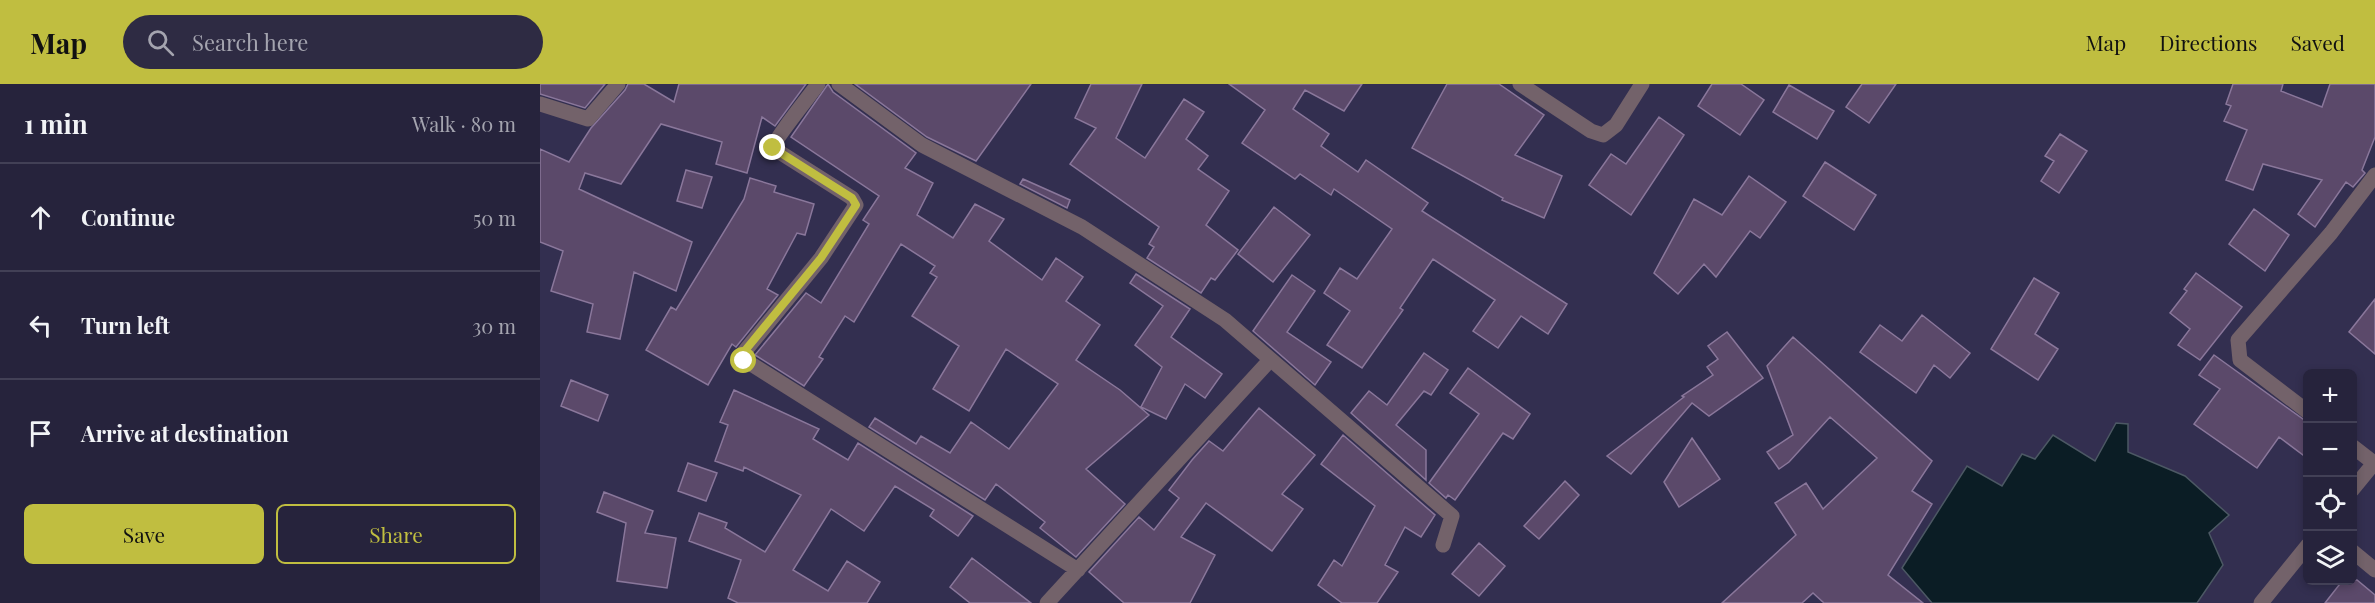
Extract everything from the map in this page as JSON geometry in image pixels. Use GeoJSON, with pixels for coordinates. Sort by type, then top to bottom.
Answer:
{"type":"FeatureCollection","features":[{"type":"Feature","properties":{"kind":"street"},"geometry":{"type":"LineString","coordinates":[[540,104],[588,118],[618,84]]}},
{"type":"Feature","properties":{"kind":"street"},"geometry":{"type":"LineString","coordinates":[[818,84],[792,122],[774,142],[773,148],[852,198],[856,205],[821,258],[740,357],[1078,570]]}},
{"type":"Feature","properties":{"kind":"street"},"geometry":{"type":"LineString","coordinates":[[839,84],[922,145],[1082,227],[1225,320],[1452,516],[1443,545]]}},
{"type":"Feature","properties":{"kind":"street"},"geometry":{"type":"LineString","coordinates":[[1520,84],[1591,131],[1603,135],[1616,125],[1642,84]]}},
{"type":"Feature","properties":{"kind":"street"},"geometry":{"type":"LineString","coordinates":[[2303,409],[2240,360],[2238,340],[2331,233],[2375,175]]}},
{"type":"Feature","properties":{"kind":"street"},"geometry":{"type":"LineString","coordinates":[[1047,603],[1270,360]]}},
{"type":"Feature","properties":{"kind":"street"},"geometry":{"type":"LineString","coordinates":[[2357,450],[2374,462],[2357,484]]}},
{"type":"Feature","properties":{"kind":"street"},"geometry":{"type":"LineString","coordinates":[[2261,603],[2303,550]]}},
{"type":"Feature","properties":{"kind":"street"},"geometry":{"type":"LineString","coordinates":[[2357,555],[2375,570]]}},
{"type":"Feature","properties":{"kind":"water"},"geometry":{"type":"Polygon","coordinates":[[[2116,423],[2128,424],[2128,452],[2185,476],[2229,515],[2209,533],[2223,565],[2197,603],[1932,603],[1902,568],[1967,466],[2002,486],[2022,454],[2035,459],[2053,435],[2095,461],[2116,423]]]}},
{"type":"Feature","properties":{"kind":"building"},"geometry":{"type":"Polygon","coordinates":[[[540,84],[605,84],[585,108],[540,94],[540,84]]]}},
{"type":"Feature","properties":{"kind":"building"},"geometry":{"type":"Polygon","coordinates":[[[628,84],[644,84],[674,102],[679,84],[806,84],[775,126],[762,117],[747,173],[716,164],[722,142],[661,124],[621,184],[585,173],[579,189],[692,242],[676,291],[634,272],[620,339],[587,332],[593,304],[551,291],[563,251],[540,242],[540,149],[569,162],[591,128],[628,84]]]}},
{"type":"Feature","properties":{"kind":"building"},"geometry":{"type":"Polygon","coordinates":[[[828,84],[833,92],[916,153],[905,168],[933,183],[917,215],[953,238],[975,204],[1004,219],[989,241],[1042,280],[1056,258],[1083,277],[1066,301],[1100,325],[1076,360],[1120,390],[1149,415],[1086,469],[1125,504],[1076,557],[1040,528],[1045,522],[996,484],[985,500],[869,427],[875,418],[916,444],[921,436],[950,453],[971,422],[1009,449],[1058,384],[1006,349],[969,411],[933,389],[959,346],[912,316],[937,277],[930,273],[935,266],[901,244],[854,322],[845,316],[819,357],[823,359],[804,386],[755,355],[806,293],[821,303],[869,224],[863,220],[879,196],[791,137],[828,84]]]}},
{"type":"Feature","properties":{"kind":"building"},"geometry":{"type":"Polygon","coordinates":[[[855,84],[1031,84],[976,161],[927,137],[855,84]]]}},
{"type":"Feature","properties":{"kind":"building"},"geometry":{"type":"Polygon","coordinates":[[[1091,84],[1142,84],[1116,138],[1145,158],[1184,99],[1204,112],[1186,139],[1208,156],[1198,169],[1229,191],[1206,225],[1238,250],[1215,280],[1211,278],[1201,293],[1147,258],[1154,247],[1149,244],[1159,227],[1070,164],[1096,128],[1075,118],[1091,84]]]}},
{"type":"Feature","properties":{"kind":"building"},"geometry":{"type":"Polygon","coordinates":[[[1229,84],[1362,84],[1344,111],[1305,90],[1293,109],[1329,134],[1321,146],[1358,172],[1366,160],[1428,203],[1422,211],[1567,304],[1548,334],[1521,316],[1498,348],[1473,331],[1495,300],[1433,259],[1400,308],[1403,310],[1362,368],[1327,345],[1350,311],[1324,293],[1340,268],[1357,279],[1392,229],[1334,189],[1331,195],[1300,174],[1295,179],[1242,143],[1265,110],[1229,84]]]}},
{"type":"Feature","properties":{"kind":"building"},"geometry":{"type":"Polygon","coordinates":[[[1447,84],[1499,84],[1544,115],[1515,155],[1562,176],[1544,218],[1502,200],[1503,198],[1412,148],[1447,84]]]}},
{"type":"Feature","properties":{"kind":"building"},"geometry":{"type":"Polygon","coordinates":[[[1712,84],[1741,84],[1764,100],[1740,135],[1698,106],[1712,84]]]}},
{"type":"Feature","properties":{"kind":"building"},"geometry":{"type":"Polygon","coordinates":[[[1862,84],[1896,84],[1869,123],[1846,107],[1862,84]]]}},
{"type":"Feature","properties":{"kind":"building"},"geometry":{"type":"Polygon","coordinates":[[[2233,84],[2283,84],[2281,91],[2322,107],[2330,84],[2375,84],[2375,137],[2362,170],[2365,173],[2353,187],[2346,182],[2315,227],[2298,214],[2322,180],[2263,164],[2253,190],[2226,180],[2247,130],[2224,121],[2231,106],[2226,104],[2233,84]]]}},
{"type":"Feature","properties":{"kind":"building"},"geometry":{"type":"Polygon","coordinates":[[[1789,85],[1834,111],[1817,139],[1773,112],[1789,85]]]}},
{"type":"Feature","properties":{"kind":"building"},"geometry":{"type":"Polygon","coordinates":[[[1659,117],[1684,135],[1631,215],[1589,185],[1611,154],[1626,164],[1659,117]]]}},
{"type":"Feature","properties":{"kind":"building"},"geometry":{"type":"Polygon","coordinates":[[[2060,134],[2087,151],[2059,193],[2041,181],[2054,161],[2045,156],[2060,134]]]}},
{"type":"Feature","properties":{"kind":"building"},"geometry":{"type":"Polygon","coordinates":[[[1825,162],[1876,195],[1854,230],[1803,196],[1825,162]]]}},
{"type":"Feature","properties":{"kind":"building"},"geometry":{"type":"Polygon","coordinates":[[[686,170],[712,177],[702,208],[677,201],[686,170]]]}},
{"type":"Feature","properties":{"kind":"building"},"geometry":{"type":"Polygon","coordinates":[[[1749,176],[1786,202],[1760,238],[1750,231],[1716,277],[1704,264],[1678,294],[1654,273],[1694,199],[1722,215],[1749,176]]]}},
{"type":"Feature","properties":{"kind":"building"},"geometry":{"type":"Polygon","coordinates":[[[750,178],[776,186],[774,192],[814,204],[805,235],[797,233],[767,289],[778,295],[736,347],[732,344],[708,385],[646,350],[671,307],[676,310],[744,199],[750,178]]]}},
{"type":"Feature","properties":{"kind":"building"},"geometry":{"type":"Polygon","coordinates":[[[1023,179],[1070,200],[1067,208],[1020,184],[1023,179]]]}},
{"type":"Feature","properties":{"kind":"building"},"geometry":{"type":"Polygon","coordinates":[[[1274,207],[1310,235],[1273,282],[1238,254],[1274,207]]]}},
{"type":"Feature","properties":{"kind":"building"},"geometry":{"type":"Polygon","coordinates":[[[2254,209],[2289,235],[2265,271],[2229,244],[2254,209]]]}},
{"type":"Feature","properties":{"kind":"building"},"geometry":{"type":"Polygon","coordinates":[[[2196,273],[2242,307],[2200,360],[2178,345],[2190,329],[2170,313],[2187,291],[2184,289],[2196,273]]]}},
{"type":"Feature","properties":{"kind":"building"},"geometry":{"type":"Polygon","coordinates":[[[1136,274],[1190,309],[1171,337],[1222,374],[1205,398],[1185,384],[1166,419],[1141,407],[1162,367],[1135,345],[1163,306],[1130,283],[1136,274]]]}},
{"type":"Feature","properties":{"kind":"building"},"geometry":{"type":"Polygon","coordinates":[[[1292,275],[1315,291],[1287,332],[1331,362],[1315,385],[1253,331],[1292,275]]]}},
{"type":"Feature","properties":{"kind":"building"},"geometry":{"type":"Polygon","coordinates":[[[2034,278],[2059,293],[2035,334],[2058,349],[2038,380],[1991,349],[2034,278]]]}},
{"type":"Feature","properties":{"kind":"building"},"geometry":{"type":"Polygon","coordinates":[[[2375,299],[2375,354],[2349,332],[2375,299]]]}},
{"type":"Feature","properties":{"kind":"building"},"geometry":{"type":"Polygon","coordinates":[[[1922,315],[1970,353],[1950,378],[1934,365],[1916,393],[1860,352],[1880,325],[1902,341],[1922,315]]]}},
{"type":"Feature","properties":{"kind":"building"},"geometry":{"type":"Polygon","coordinates":[[[1727,332],[1763,378],[1709,416],[1692,403],[1631,474],[1607,456],[1684,397],[1682,396],[1713,375],[1707,367],[1718,359],[1708,346],[1727,332]]]}},
{"type":"Feature","properties":{"kind":"building"},"geometry":{"type":"Polygon","coordinates":[[[1793,337],[1932,461],[1912,491],[1932,504],[1888,575],[1923,603],[1824,603],[1813,593],[1802,603],[1722,603],[1796,535],[1775,503],[1806,483],[1823,509],[1877,458],[1830,417],[1789,462],[1779,469],[1767,452],[1793,435],[1767,366],[1793,337]]]}},
{"type":"Feature","properties":{"kind":"building"},"geometry":{"type":"Polygon","coordinates":[[[1424,353],[1448,370],[1431,395],[1424,391],[1396,425],[1426,450],[1426,480],[1351,413],[1369,391],[1387,405],[1424,353]]]}},
{"type":"Feature","properties":{"kind":"building"},"geometry":{"type":"Polygon","coordinates":[[[2214,355],[2303,419],[2303,455],[2279,437],[2257,468],[2194,424],[2220,389],[2199,375],[2214,355]]]}},
{"type":"Feature","properties":{"kind":"building"},"geometry":{"type":"Polygon","coordinates":[[[1468,368],[1530,414],[1513,439],[1503,433],[1455,500],[1448,495],[1446,498],[1429,483],[1479,414],[1450,393],[1468,368]]]}},
{"type":"Feature","properties":{"kind":"building"},"geometry":{"type":"Polygon","coordinates":[[[571,380],[608,395],[598,421],[561,406],[571,380]]]}},
{"type":"Feature","properties":{"kind":"building"},"geometry":{"type":"Polygon","coordinates":[[[734,390],[819,429],[813,439],[848,460],[858,443],[973,516],[958,536],[930,516],[934,510],[895,486],[864,531],[831,509],[793,570],[828,591],[847,561],[880,582],[867,603],[738,603],[728,598],[741,560],[689,541],[699,513],[727,523],[725,528],[765,552],[801,495],[744,467],[743,471],[715,461],[728,425],[720,422],[734,390]]]}},
{"type":"Feature","properties":{"kind":"building"},"geometry":{"type":"Polygon","coordinates":[[[1259,408],[1315,455],[1282,494],[1303,509],[1272,551],[1206,503],[1181,537],[1215,555],[1190,603],[1124,603],[1089,572],[1139,517],[1154,530],[1179,498],[1169,490],[1192,460],[1209,441],[1223,451],[1259,408]]]}},
{"type":"Feature","properties":{"kind":"building"},"geometry":{"type":"Polygon","coordinates":[[[1343,435],[1435,515],[1421,537],[1405,527],[1385,565],[1398,572],[1377,603],[1342,603],[1318,585],[1334,560],[1342,566],[1375,506],[1321,464],[1343,435]]]}},
{"type":"Feature","properties":{"kind":"building"},"geometry":{"type":"Polygon","coordinates":[[[1692,438],[1720,479],[1679,507],[1664,482],[1692,438]]]}},
{"type":"Feature","properties":{"kind":"building"},"geometry":{"type":"Polygon","coordinates":[[[688,463],[717,473],[706,501],[678,491],[688,463]]]}},
{"type":"Feature","properties":{"kind":"building"},"geometry":{"type":"Polygon","coordinates":[[[1565,481],[1579,495],[1539,539],[1524,526],[1565,481]]]}},
{"type":"Feature","properties":{"kind":"building"},"geometry":{"type":"Polygon","coordinates":[[[604,492],[653,511],[645,533],[676,538],[667,588],[617,581],[626,523],[597,512],[604,492]]]}},
{"type":"Feature","properties":{"kind":"building"},"geometry":{"type":"Polygon","coordinates":[[[1479,543],[1505,566],[1479,596],[1452,574],[1479,543]]]}},
{"type":"Feature","properties":{"kind":"building"},"geometry":{"type":"Polygon","coordinates":[[[972,558],[1031,603],[970,603],[950,587],[972,558]]]}},
{"type":"Feature","properties":{"kind":"building"},"geometry":{"type":"Polygon","coordinates":[[[2357,580],[2375,595],[2375,603],[2325,603],[2339,585],[2357,585],[2357,580]]]}},
{"type":"Feature","properties":{"kind":"route"},"geometry":{"type":"LineString","coordinates":[[744,361],[740,357],[821,258],[856,205],[852,198],[773,148]]}}]}
